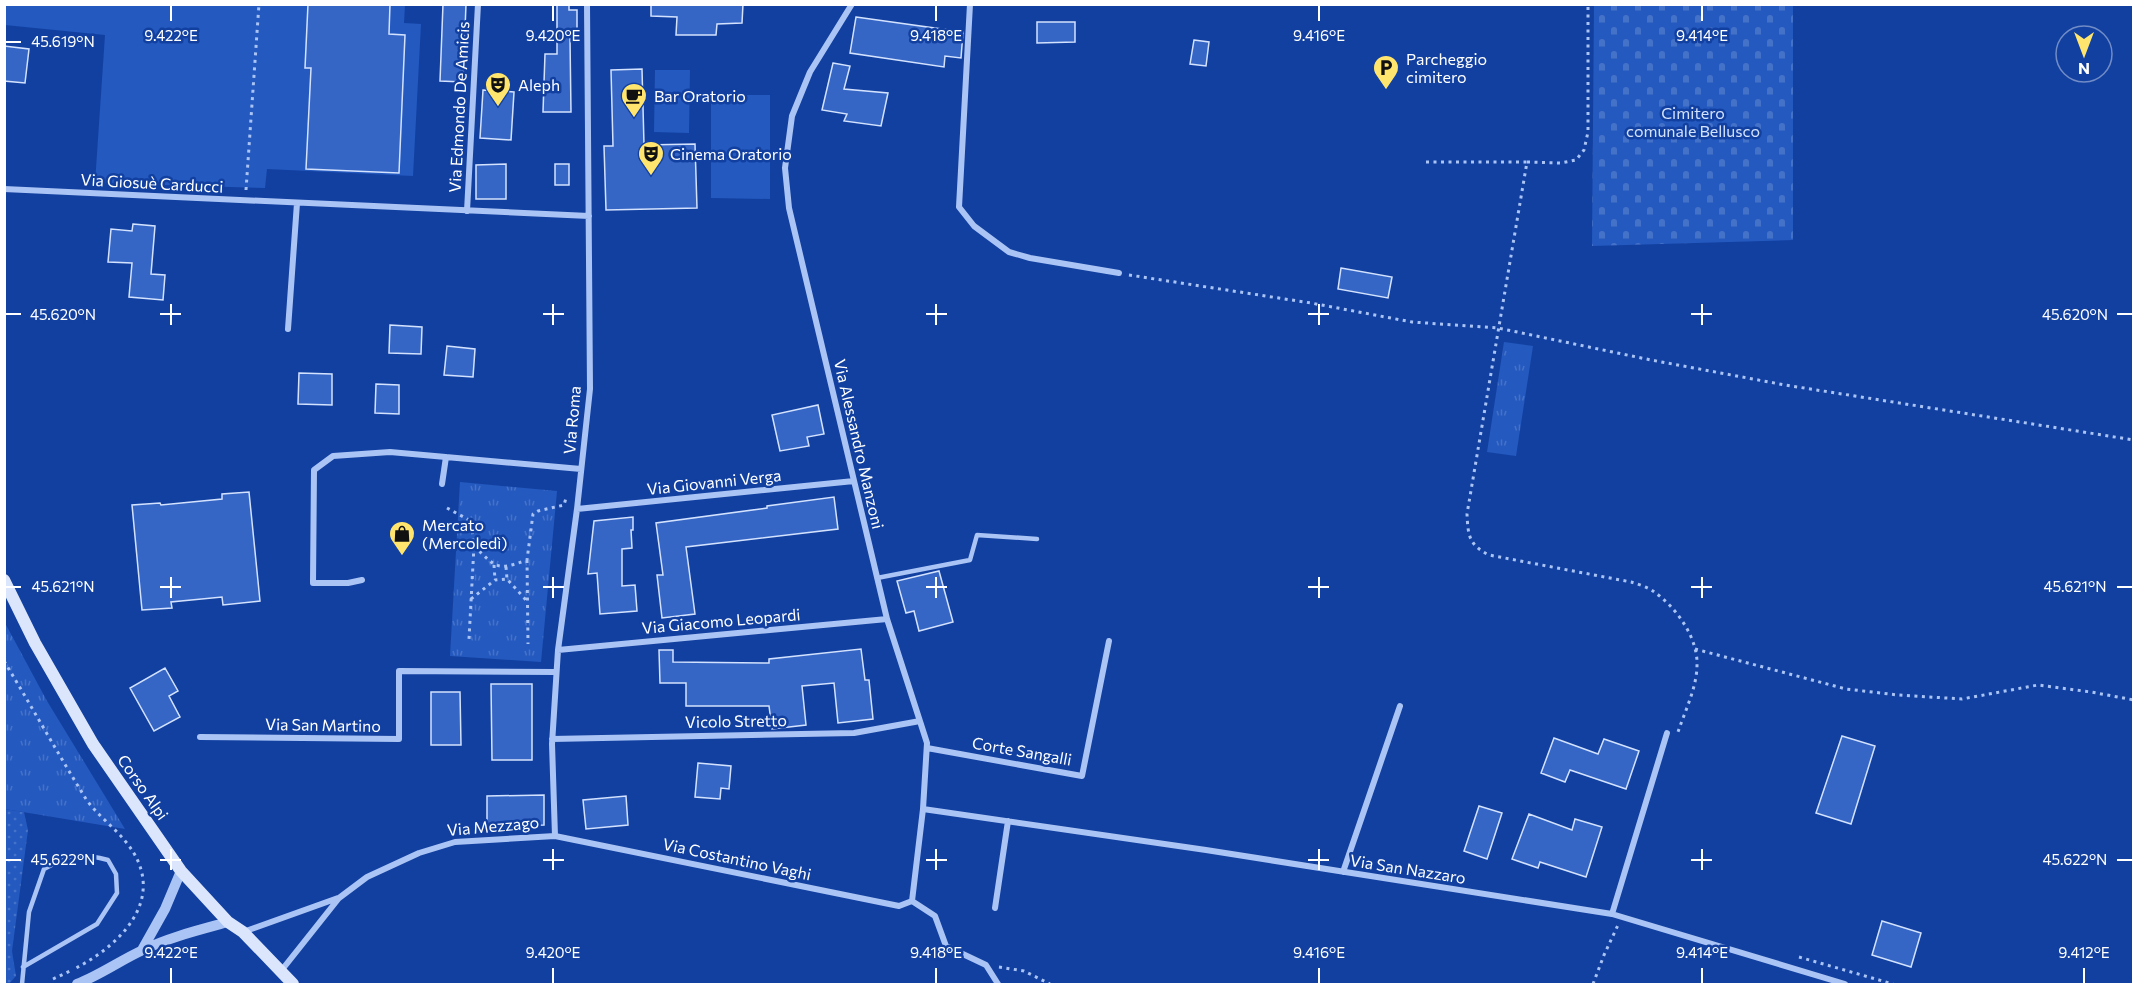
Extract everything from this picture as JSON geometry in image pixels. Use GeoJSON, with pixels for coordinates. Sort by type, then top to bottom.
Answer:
{"type":"FeatureCollection","features":[{"type":"Feature","properties":{"kind":"main road","name":"Corso Alpi"},"geometry":{"type":"LineString","coordinates":[[4,580],[35,643],[93,744],[181,871],[228,922],[243,932],[293,984]]}},
{"type":"Feature","properties":{"kind":"street","name":"Via Edmondo De Amicis"},"geometry":{"type":"LineString","coordinates":[[467,211],[478,4]]}},
{"type":"Feature","properties":{"kind":"street","name":"Via Roma"},"geometry":{"type":"LineString","coordinates":[[555,836],[552,739],[556,672],[590,389],[587,4]]}},
{"type":"Feature","properties":{"kind":"street","name":"Via Alessandro Manzoni"},"geometry":{"type":"LineString","coordinates":[[852,4],[810,72],[792,116],[786,168],[789,208],[877,579],[887,619],[927,743],[923,809],[912,901]]}},
{"type":"Feature","properties":{"kind":"street"},"geometry":{"type":"LineString","coordinates":[[970,4],[959,207],[974,226],[1009,252],[1030,258],[1119,273]]}},
{"type":"Feature","properties":{"kind":"street","name":"Via Giosuè Carducci"},"geometry":{"type":"LineString","coordinates":[[4,189],[589,216]]}},
{"type":"Feature","properties":{"kind":"street"},"geometry":{"type":"LineString","coordinates":[[288,330],[297,203]]}},
{"type":"Feature","properties":{"kind":"street"},"geometry":{"type":"LineString","coordinates":[[362,580],[348,583],[313,583],[314,471],[333,456],[390,453],[581,469]]}},
{"type":"Feature","properties":{"kind":"street"},"geometry":{"type":"LineString","coordinates":[[442,484],[446,457]]}},
{"type":"Feature","properties":{"kind":"street","name":"Via Giovanni Verga"},"geometry":{"type":"LineString","coordinates":[[577,510],[854,481]]}},
{"type":"Feature","properties":{"kind":"street","name":"Via Giacomo Leopardi"},"geometry":{"type":"LineString","coordinates":[[558,650],[887,619]]}},
{"type":"Feature","properties":{"kind":"street","name":"Corte Sangalli"},"geometry":{"type":"LineString","coordinates":[[927,748],[1082,776],[1109,641]]}},
{"type":"Feature","properties":{"kind":"street","name":"Via San Martino"},"geometry":{"type":"LineString","coordinates":[[200,737],[399,739],[399,671],[556,672]]}},
{"type":"Feature","properties":{"kind":"street"},"geometry":{"type":"LineString","coordinates":[[1343,872],[1400,706]]}},
{"type":"Feature","properties":{"kind":"street","name":"Vicolo Stretto"},"geometry":{"type":"LineString","coordinates":[[552,739],[854,733],[920,721]]}},
{"type":"Feature","properties":{"kind":"street"},"geometry":{"type":"LineString","coordinates":[[1612,914],[1667,733]]}},
{"type":"Feature","properties":{"kind":"street","name":"Via San Nazzaro"},"geometry":{"type":"LineString","coordinates":[[923,809],[1612,914],[1845,984]]}},
{"type":"Feature","properties":{"kind":"street"},"geometry":{"type":"LineString","coordinates":[[995,908],[1008,821]]}},
{"type":"Feature","properties":{"kind":"street","name":"Via Mezzago"},"geometry":{"type":"LineString","coordinates":[[281,972],[339,898],[367,877],[419,853],[455,842],[555,836]]}},
{"type":"Feature","properties":{"kind":"street","name":"Via Costantino Vaghi"},"geometry":{"type":"LineString","coordinates":[[555,836],[899,906],[912,901]]}},
{"type":"Feature","properties":{"kind":"street"},"geometry":{"type":"LineString","coordinates":[[142,950],[165,909],[181,871]]}},
{"type":"Feature","properties":{"kind":"street","name":"Via Mezzago"},"geometry":{"type":"LineString","coordinates":[[243,932],[339,898]]}},
{"type":"Feature","properties":{"kind":"street"},"geometry":{"type":"LineString","coordinates":[[912,901],[935,916],[946,946],[986,965],[998,984]]}},
{"type":"Feature","properties":{"kind":"street"},"geometry":{"type":"LineString","coordinates":[[77,984],[166,940],[228,922]]}},
{"type":"Feature","properties":{"kind":"lane"},"geometry":{"type":"LineString","coordinates":[[877,579],[970,560],[977,535],[1036,540]]}},
{"type":"Feature","properties":{"kind":"lane"},"geometry":{"type":"LineString","coordinates":[[22,984],[23,967],[29,912],[44,869],[63,859],[83,854],[108,860],[116,874],[117,893],[97,924],[23,967]]}},
{"type":"Feature","properties":{"kind":"path"},"geometry":{"type":"LineString","coordinates":[[246,201],[259,4]]}},
{"type":"Feature","properties":{"kind":"path"},"geometry":{"type":"LineString","coordinates":[[1426,162],[1561,163],[1576,160],[1584,150],[1588,132],[1588,4]]}},
{"type":"Feature","properties":{"kind":"path"},"geometry":{"type":"LineString","coordinates":[[1527,162],[1467,514],[1468,535],[1478,549],[1489,555],[1631,582],[1650,589],[1664,600],[1684,625],[1695,649],[1697,665],[1677,736]]}},
{"type":"Feature","properties":{"kind":"path"},"geometry":{"type":"LineString","coordinates":[[1119,273],[1311,303],[1412,322],[1498,328],[1785,385],[2133,440]]}},
{"type":"Feature","properties":{"kind":"path"},"geometry":{"type":"LineString","coordinates":[[528,644],[527,560],[533,514],[564,505],[566,496]]}},
{"type":"Feature","properties":{"kind":"path"},"geometry":{"type":"LineString","coordinates":[[447,508],[471,521],[474,546],[469,639]]}},
{"type":"Feature","properties":{"kind":"path"},"geometry":{"type":"LineString","coordinates":[[474,546],[494,565],[506,567],[527,560]]}},
{"type":"Feature","properties":{"kind":"path"},"geometry":{"type":"LineString","coordinates":[[494,565],[495,580]]}},
{"type":"Feature","properties":{"kind":"path"},"geometry":{"type":"LineString","coordinates":[[506,567],[507,579],[528,601]]}},
{"type":"Feature","properties":{"kind":"path"},"geometry":{"type":"LineString","coordinates":[[471,600],[495,580],[507,579]]}},
{"type":"Feature","properties":{"kind":"path"},"geometry":{"type":"LineString","coordinates":[[1695,649],[1818,683],[1888,694],[1962,699],[2038,685],[2133,700]]}},
{"type":"Feature","properties":{"kind":"path"},"geometry":{"type":"LineString","coordinates":[[4,661],[88,801],[126,842],[134,854],[142,868],[145,884],[143,899],[137,913],[108,948],[94,959],[52,979]]}},
{"type":"Feature","properties":{"kind":"path"},"geometry":{"type":"LineString","coordinates":[[1593,984],[1622,917]]}},
{"type":"Feature","properties":{"kind":"path"},"geometry":{"type":"LineString","coordinates":[[1789,954],[1893,984]]}},
{"type":"Feature","properties":{"kind":"path"},"geometry":{"type":"LineString","coordinates":[[986,965],[1024,971],[1050,984]]}},
{"type":"Feature","properties":{"kind":"green space"},"geometry":{"type":"Polygon","coordinates":[[[4,5],[405,5],[404,23],[421,24],[413,176],[267,169],[265,188],[95,183],[105,35],[5,25],[4,5]]]}},
{"type":"Feature","properties":{"kind":"green space","name":"Cimitero comunale Bellusco"},"geometry":{"type":"Polygon","coordinates":[[[1594,5],[1793,5],[1793,240],[1592,246],[1594,5]]]}},
{"type":"Feature","properties":{"kind":"green space"},"geometry":{"type":"Polygon","coordinates":[[[655,70],[690,70],[689,133],[654,132],[655,70]]]}},
{"type":"Feature","properties":{"kind":"green space"},"geometry":{"type":"Polygon","coordinates":[[[711,95],[770,95],[770,199],[711,198],[711,95]]]}},
{"type":"Feature","properties":{"kind":"green space"},"geometry":{"type":"Polygon","coordinates":[[[1504,342],[1533,346],[1516,456],[1487,452],[1504,342]]]}},
{"type":"Feature","properties":{"kind":"green space"},"geometry":{"type":"Polygon","coordinates":[[[460,482],[557,491],[541,662],[450,656],[460,482]]]}},
{"type":"Feature","properties":{"kind":"green space"},"geometry":{"type":"Polygon","coordinates":[[[5,623],[47,701],[125,829],[5,809],[5,623]]]}},
{"type":"Feature","properties":{"kind":"green space"},"geometry":{"type":"Polygon","coordinates":[[[4,809],[24,812],[28,830],[12,951],[16,976],[9,984],[4,984],[4,809]]]}},
{"type":"Feature","properties":{"kind":"building"},"geometry":{"type":"Polygon","coordinates":[[[308,4],[390,4],[389,34],[405,35],[399,173],[306,169],[311,68],[305,68],[308,4]]]}},
{"type":"Feature","properties":{"kind":"building"},"geometry":{"type":"Polygon","coordinates":[[[443,4],[466,4],[463,82],[440,81],[443,4]]]}},
{"type":"Feature","properties":{"kind":"building"},"geometry":{"type":"Polygon","coordinates":[[[557,4],[569,4],[569,10],[577,10],[577,39],[570,39],[571,112],[543,112],[545,54],[557,54],[557,4]]]}},
{"type":"Feature","properties":{"kind":"building"},"geometry":{"type":"Polygon","coordinates":[[[651,4],[743,4],[742,23],[717,24],[716,35],[676,35],[677,17],[651,16],[651,4]]]}},
{"type":"Feature","properties":{"kind":"building"},"geometry":{"type":"Polygon","coordinates":[[[856,17],[963,32],[961,58],[945,56],[944,67],[850,53],[856,17]]]}},
{"type":"Feature","properties":{"kind":"building"},"geometry":{"type":"Polygon","coordinates":[[[1037,22],[1075,22],[1075,42],[1037,43],[1037,22]]]}},
{"type":"Feature","properties":{"kind":"building"},"geometry":{"type":"Polygon","coordinates":[[[1194,40],[1209,42],[1206,66],[1190,64],[1194,40]]]}},
{"type":"Feature","properties":{"kind":"building"},"geometry":{"type":"Polygon","coordinates":[[[4,46],[29,49],[25,83],[4,81],[4,46]]]}},
{"type":"Feature","properties":{"kind":"building"},"geometry":{"type":"Polygon","coordinates":[[[833,63],[850,66],[844,89],[888,93],[881,126],[844,121],[847,114],[822,110],[833,63]]]}},
{"type":"Feature","properties":{"kind":"building","name":"Cinema Oratorio"},"geometry":{"type":"Polygon","coordinates":[[[642,69],[644,145],[695,144],[697,208],[606,210],[604,146],[613,146],[611,70],[642,69]]]}},
{"type":"Feature","properties":{"kind":"building"},"geometry":{"type":"Polygon","coordinates":[[[483,90],[514,92],[511,140],[480,138],[483,90]]]}},
{"type":"Feature","properties":{"kind":"building"},"geometry":{"type":"Polygon","coordinates":[[[506,164],[506,199],[476,199],[476,165],[506,164]]]}},
{"type":"Feature","properties":{"kind":"building"},"geometry":{"type":"Polygon","coordinates":[[[555,164],[569,164],[569,185],[555,185],[555,164]]]}},
{"type":"Feature","properties":{"kind":"building"},"geometry":{"type":"Polygon","coordinates":[[[133,224],[155,226],[151,274],[165,275],[163,300],[129,297],[132,263],[108,262],[111,229],[132,231],[133,224]]]}},
{"type":"Feature","properties":{"kind":"building"},"geometry":{"type":"Polygon","coordinates":[[[1341,268],[1392,277],[1388,298],[1338,289],[1341,268]]]}},
{"type":"Feature","properties":{"kind":"building"},"geometry":{"type":"Polygon","coordinates":[[[390,325],[422,327],[421,354],[389,353],[390,325]]]}},
{"type":"Feature","properties":{"kind":"building"},"geometry":{"type":"Polygon","coordinates":[[[447,346],[475,349],[473,377],[444,375],[447,346]]]}},
{"type":"Feature","properties":{"kind":"building"},"geometry":{"type":"Polygon","coordinates":[[[299,373],[332,374],[332,405],[298,404],[299,373]]]}},
{"type":"Feature","properties":{"kind":"building"},"geometry":{"type":"Polygon","coordinates":[[[376,384],[399,385],[399,414],[375,413],[376,384]]]}},
{"type":"Feature","properties":{"kind":"building"},"geometry":{"type":"Polygon","coordinates":[[[818,405],[824,434],[807,437],[809,446],[780,451],[772,415],[818,405]]]}},
{"type":"Feature","properties":{"kind":"building"},"geometry":{"type":"Polygon","coordinates":[[[249,492],[260,601],[223,605],[222,597],[171,602],[172,608],[142,610],[132,505],[160,503],[161,505],[222,499],[222,494],[249,492]]]}},
{"type":"Feature","properties":{"kind":"building"},"geometry":{"type":"Polygon","coordinates":[[[834,497],[838,529],[686,547],[695,614],[662,618],[657,575],[663,575],[656,523],[834,497]]]}},
{"type":"Feature","properties":{"kind":"building"},"geometry":{"type":"Polygon","coordinates":[[[633,517],[632,548],[622,549],[622,586],[635,585],[637,611],[600,614],[597,573],[588,574],[594,521],[633,517]]]}},
{"type":"Feature","properties":{"kind":"building"},"geometry":{"type":"Polygon","coordinates":[[[939,571],[953,622],[919,631],[914,611],[906,613],[897,581],[939,571]]]}},
{"type":"Feature","properties":{"kind":"building"},"geometry":{"type":"Polygon","coordinates":[[[861,649],[865,680],[869,680],[873,719],[838,723],[834,683],[802,686],[806,725],[772,729],[769,706],[686,706],[686,683],[660,683],[659,650],[673,650],[673,662],[769,663],[769,659],[861,649]]]}},
{"type":"Feature","properties":{"kind":"building"},"geometry":{"type":"Polygon","coordinates":[[[165,668],[178,691],[169,696],[180,717],[154,731],[130,688],[165,668]]]}},
{"type":"Feature","properties":{"kind":"building"},"geometry":{"type":"Polygon","coordinates":[[[491,684],[532,684],[532,760],[492,760],[491,684]]]}},
{"type":"Feature","properties":{"kind":"building"},"geometry":{"type":"Polygon","coordinates":[[[431,692],[460,692],[461,745],[431,745],[431,692]]]}},
{"type":"Feature","properties":{"kind":"building"},"geometry":{"type":"Polygon","coordinates":[[[1842,736],[1875,746],[1851,824],[1816,813],[1842,736]]]}},
{"type":"Feature","properties":{"kind":"building"},"geometry":{"type":"Polygon","coordinates":[[[1554,738],[1598,754],[1604,739],[1639,751],[1626,789],[1570,770],[1565,782],[1541,773],[1554,738]]]}},
{"type":"Feature","properties":{"kind":"building"},"geometry":{"type":"Polygon","coordinates":[[[698,763],[731,766],[729,789],[721,788],[720,799],[695,797],[698,763]]]}},
{"type":"Feature","properties":{"kind":"building"},"geometry":{"type":"Polygon","coordinates":[[[544,795],[544,825],[487,826],[487,796],[544,795]]]}},
{"type":"Feature","properties":{"kind":"building"},"geometry":{"type":"Polygon","coordinates":[[[626,796],[628,825],[586,829],[583,800],[626,796]]]}},
{"type":"Feature","properties":{"kind":"building"},"geometry":{"type":"Polygon","coordinates":[[[1479,806],[1502,813],[1487,859],[1464,851],[1479,806]]]}},
{"type":"Feature","properties":{"kind":"building"},"geometry":{"type":"Polygon","coordinates":[[[1529,814],[1572,830],[1575,819],[1602,827],[1586,877],[1540,862],[1538,868],[1512,859],[1529,814]]]}},
{"type":"Feature","properties":{"kind":"building"},"geometry":{"type":"Polygon","coordinates":[[[1882,921],[1921,933],[1911,967],[1872,955],[1882,921]]]}},
{"type":"Feature","properties":{"kind":"place","name":"Parcheggio cimitero"},"geometry":{"type":"Point","coordinates":[1386,91]}},
{"type":"Feature","properties":{"kind":"place","name":"Aleph"},"geometry":{"type":"Point","coordinates":[498,108]}},
{"type":"Feature","properties":{"kind":"place","name":"Bar Oratorio"},"geometry":{"type":"Point","coordinates":[634,119]}},
{"type":"Feature","properties":{"kind":"place","name":"Cinema Oratorio"},"geometry":{"type":"Point","coordinates":[651,177]}},
{"type":"Feature","properties":{"kind":"place","name":"Mercato (Mercoledì)"},"geometry":{"type":"Point","coordinates":[402,557]}}]}
